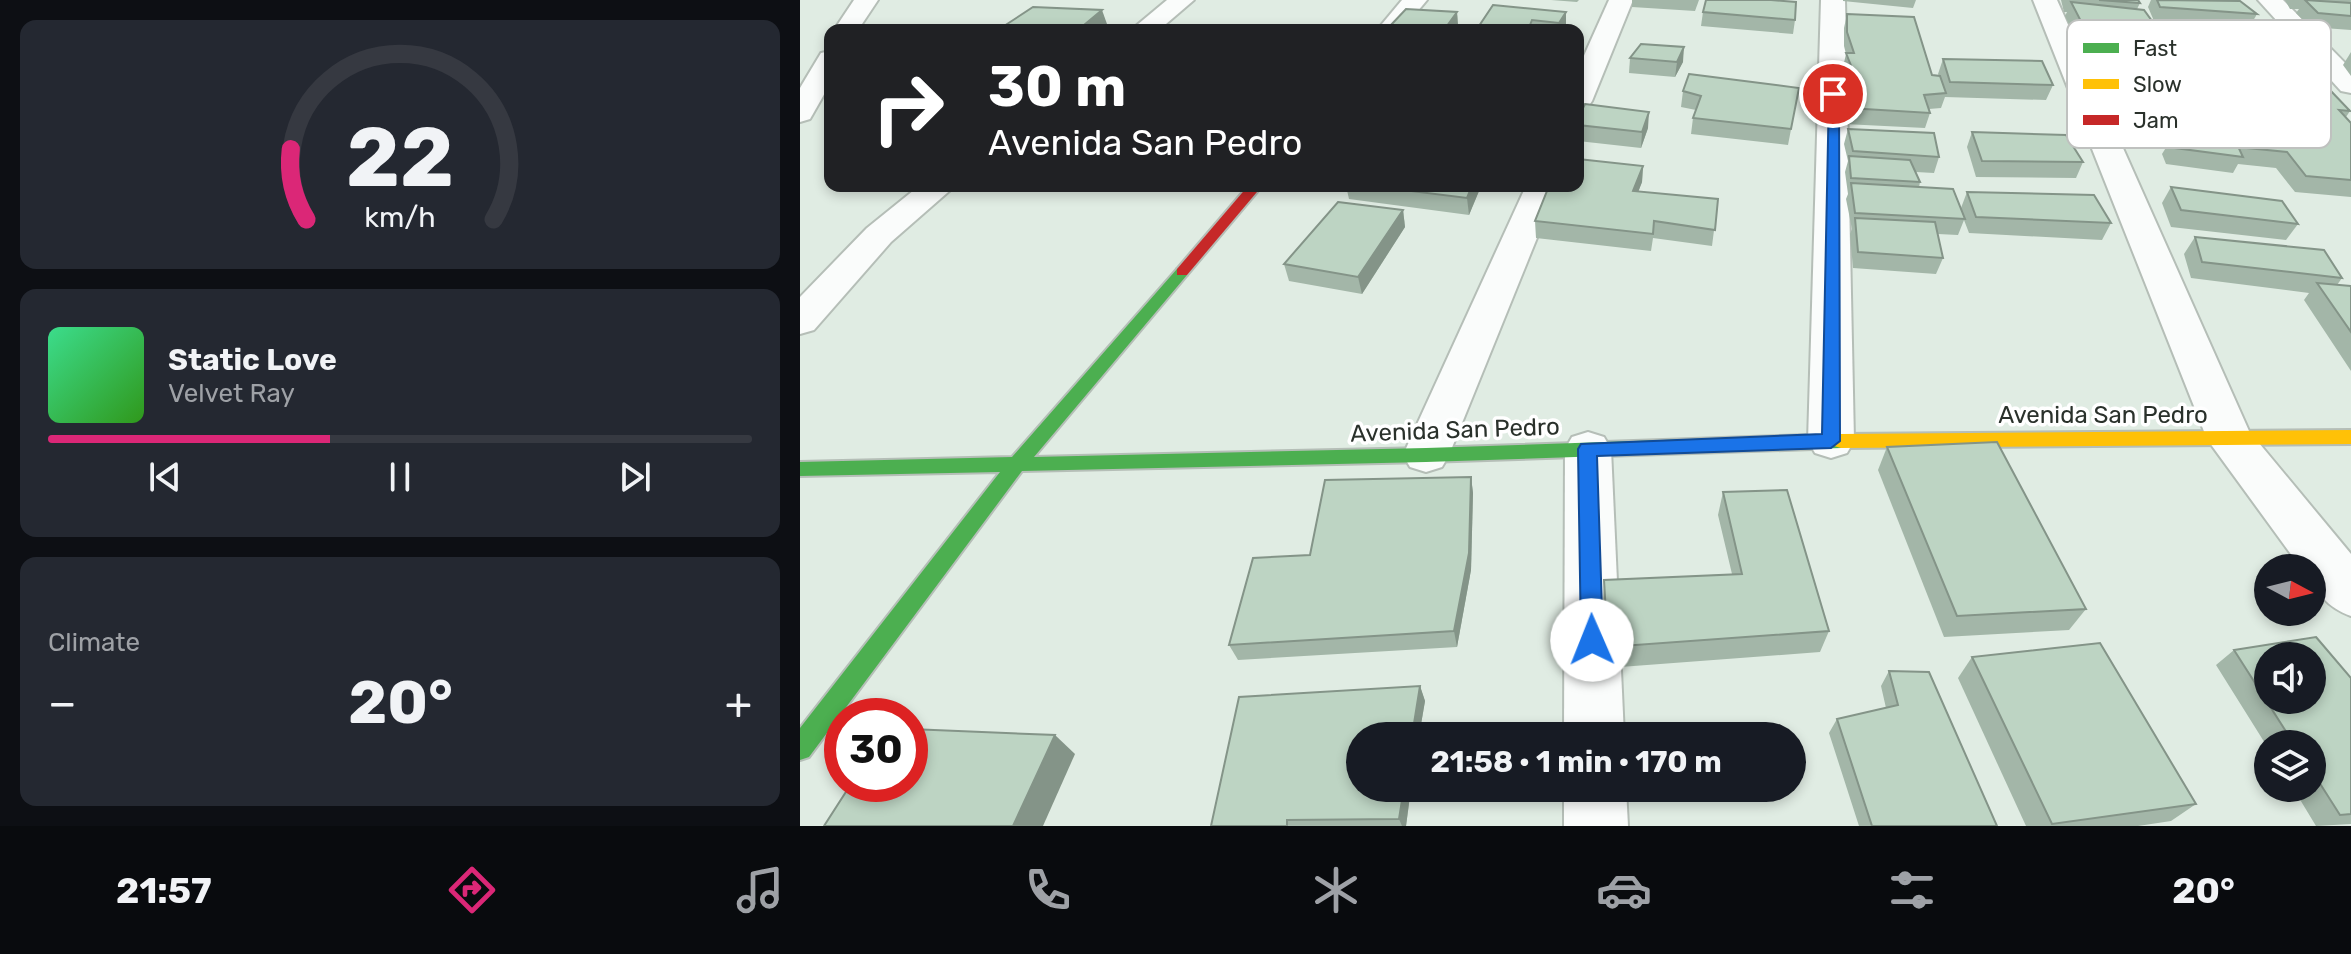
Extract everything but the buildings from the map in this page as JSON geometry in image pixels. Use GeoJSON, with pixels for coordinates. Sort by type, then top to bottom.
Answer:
{"type":"FeatureCollection","features":[{"type":"Feature","properties":{"kind":"street"},"geometry":{"type":"LineString","coordinates":[[850,24],[866,0]]}},
{"type":"Feature","properties":{"kind":"street"},"geometry":{"type":"LineString","coordinates":[[1151,24],[1182,0]]}},
{"type":"Feature","properties":{"kind":"street"},"geometry":{"type":"LineString","coordinates":[[1394,24],[1415,0]]}},
{"type":"Feature","properties":{"kind":"street"},"geometry":{"type":"LineString","coordinates":[[1584,87],[1621,0]]}},
{"type":"Feature","properties":{"kind":"street"},"geometry":{"type":"LineString","coordinates":[[1831,441],[1833,0]]}},
{"type":"Feature","properties":{"kind":"street"},"geometry":{"type":"LineString","coordinates":[[2045,0],[2067,52]]}},
{"type":"Feature","properties":{"kind":"street"},"geometry":{"type":"LineString","coordinates":[[2270,0],[2289,20]]}},
{"type":"Feature","properties":{"kind":"street"},"geometry":{"type":"LineString","coordinates":[[2331,64],[2351,85]]}},
{"type":"Feature","properties":{"kind":"street"},"geometry":{"type":"LineString","coordinates":[[800,113],[817,70]]}},
{"type":"Feature","properties":{"kind":"street"},"geometry":{"type":"LineString","coordinates":[[2107,148],[2230,439],[2351,593]]}},
{"type":"Feature","properties":{"kind":"street"},"geometry":{"type":"LineString","coordinates":[[800,321],[879,235],[932,192]]}},
{"type":"Feature","properties":{"kind":"street"},"geometry":{"type":"LineString","coordinates":[[800,748],[1016,465],[1250,192]]}},
{"type":"Feature","properties":{"kind":"street"},"geometry":{"type":"LineString","coordinates":[[1426,455],[1539,192]]}},
{"type":"Feature","properties":{"kind":"street","name":"Avenida San Pedro"},"geometry":{"type":"LineString","coordinates":[[800,469],[1426,455],[1831,441],[2351,437]]}},
{"type":"Feature","properties":{"kind":"street"},"geometry":{"type":"LineString","coordinates":[[1588,449],[1594,722]]}},
{"type":"Feature","properties":{"kind":"street"},"geometry":{"type":"LineString","coordinates":[[1595,802],[1596,826]]}},
{"type":"Feature","properties":{"kind":"traffic: fast"},"geometry":{"type":"LineString","coordinates":[[800,748],[1016,465],[1182,272]]}},
{"type":"Feature","properties":{"kind":"traffic: fast"},"geometry":{"type":"LineString","coordinates":[[800,469],[1426,455],[1841,441]]}},
{"type":"Feature","properties":{"kind":"traffic: slow"},"geometry":{"type":"LineString","coordinates":[[1841,441],[2351,437]]}},
{"type":"Feature","properties":{"kind":"traffic: jam"},"geometry":{"type":"LineString","coordinates":[[1182,272],[1250,192]]}},
{"type":"Feature","properties":{"kind":"route"},"geometry":{"type":"LineString","coordinates":[[1592,640],[1588,449],[1831,441],[1833,94]]}}]}
